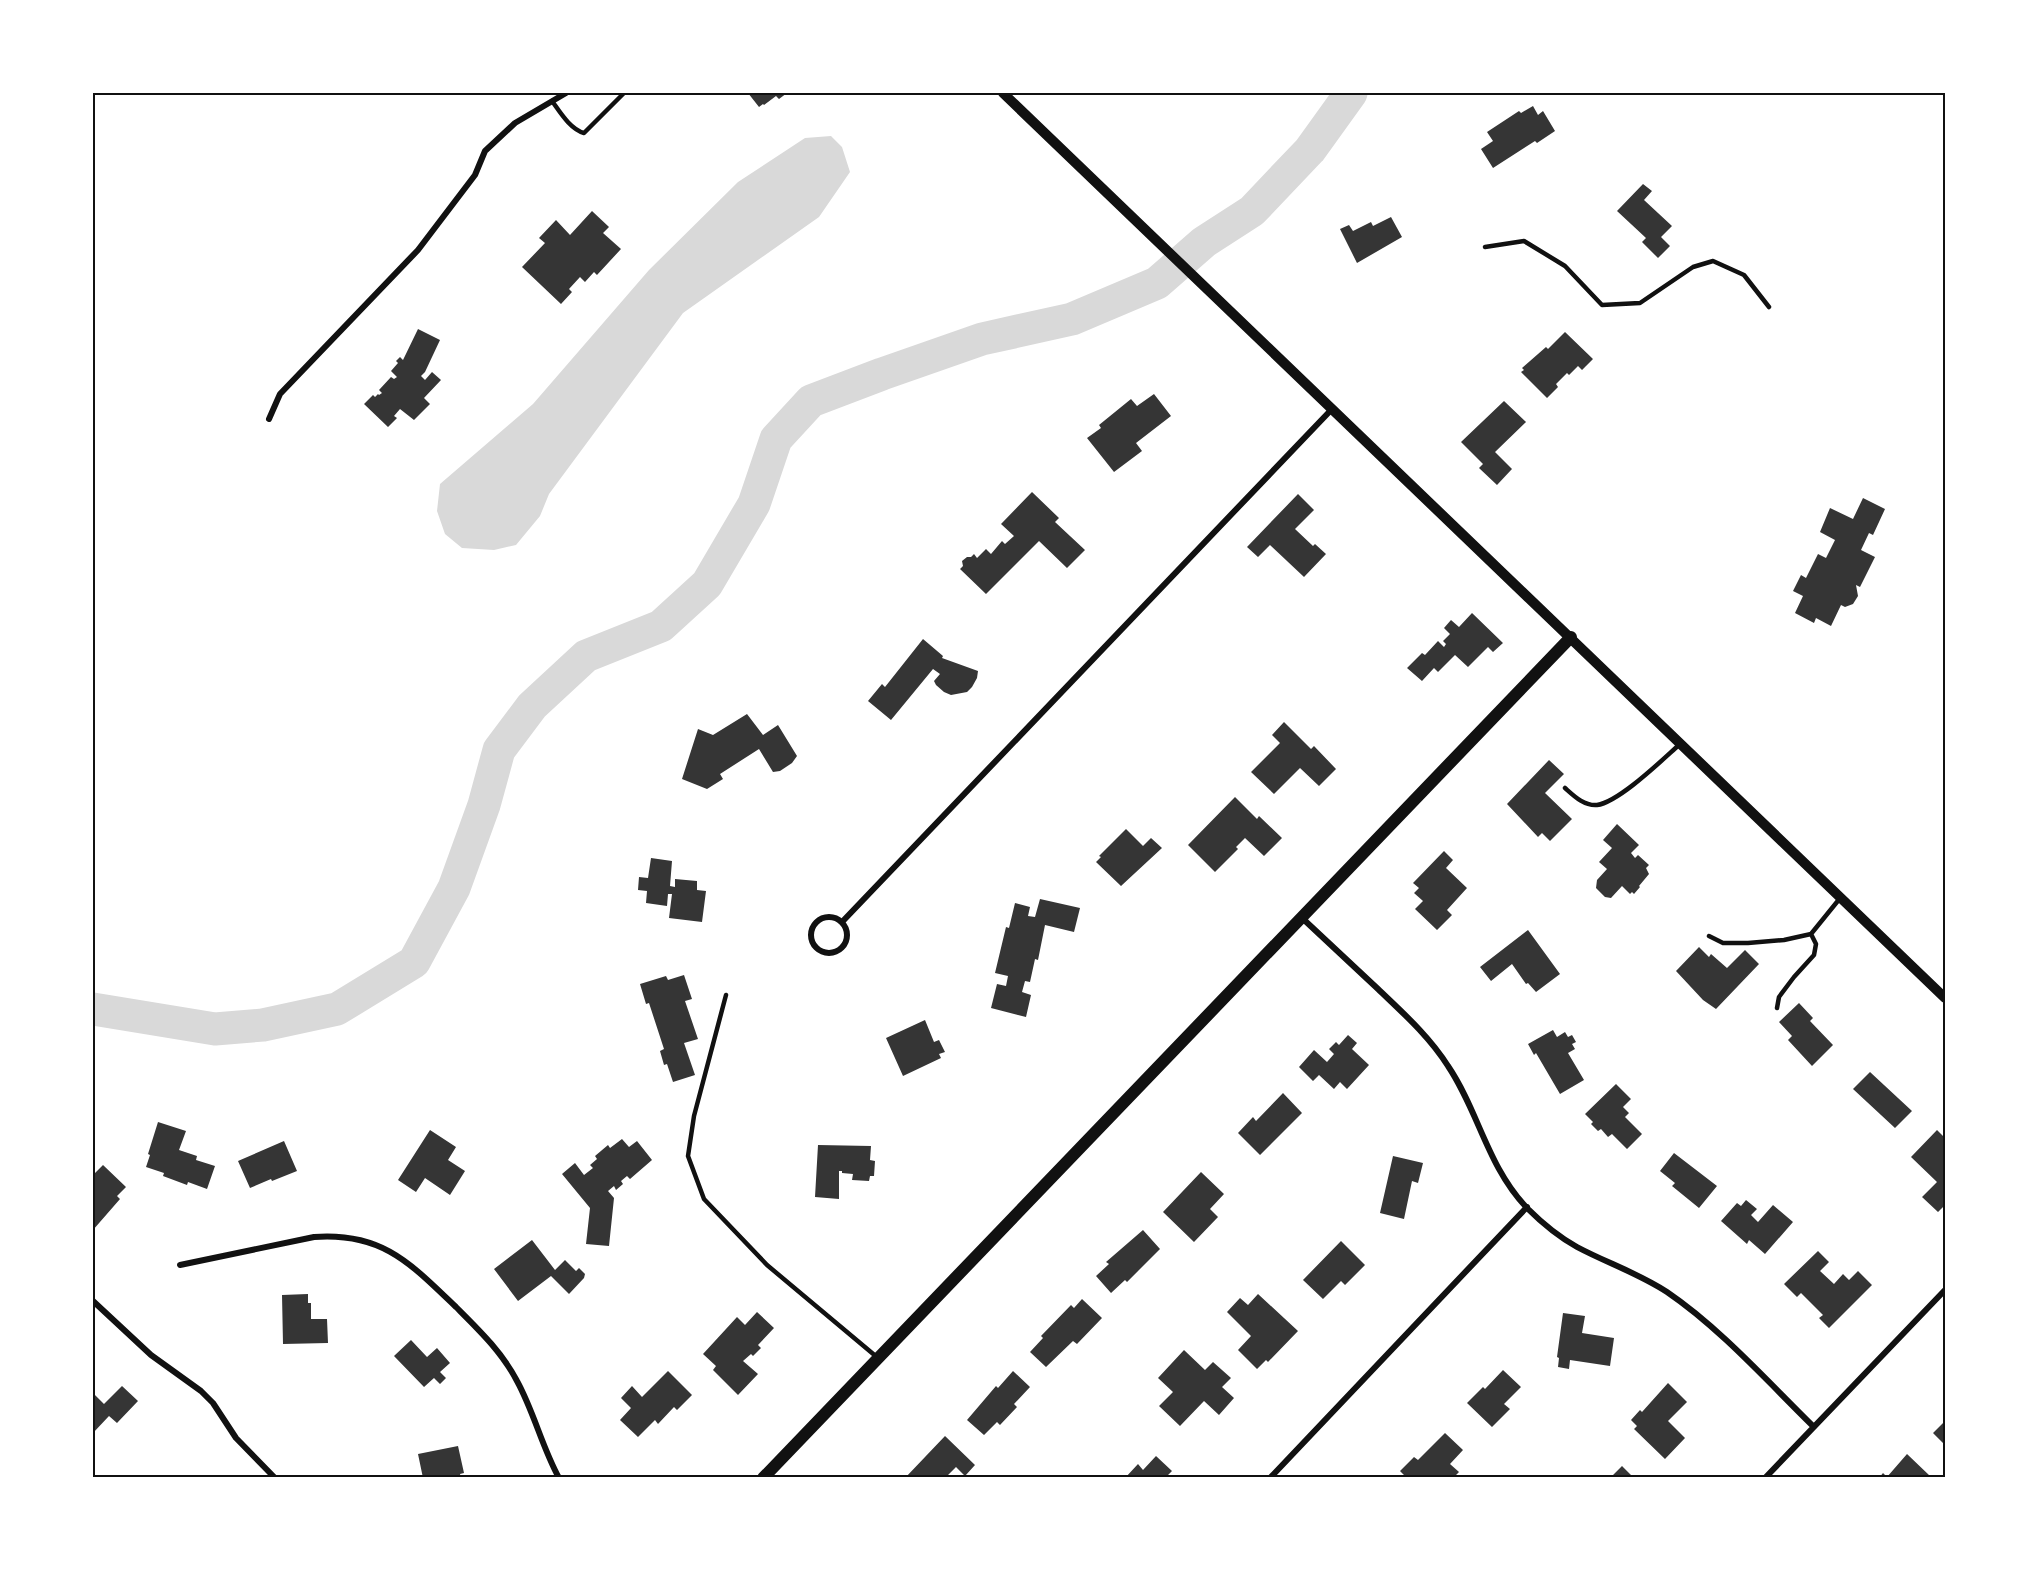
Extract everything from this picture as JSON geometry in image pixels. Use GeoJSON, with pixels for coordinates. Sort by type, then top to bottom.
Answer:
{"type":"FeatureCollection","features":[{"type":"Feature","properties":{"kind":"main road"},"geometry":{"type":"LineString","coordinates":[[763,1478],[1571,636]]}},
{"type":"Feature","properties":{"kind":"street"},"geometry":{"type":"LineString","coordinates":[[269,419],[280,394],[418,250],[475,175],[485,152],[514,123],[566,93]]}},
{"type":"Feature","properties":{"kind":"street"},"geometry":{"type":"LineString","coordinates":[[1003,93],[1571,636],[1945,998]]}},
{"type":"Feature","properties":{"kind":"street"},"geometry":{"type":"LineString","coordinates":[[842,922],[1333,408]]}},
{"type":"Feature","properties":{"kind":"street"},"geometry":{"type":"LineString","coordinates":[[831,916],[842,922],[848,935],[842,950],[831,954],[819,951],[811,937],[812,928],[816,922],[831,916]]}},
{"type":"Feature","properties":{"kind":"street"},"geometry":{"type":"LineString","coordinates":[[1301,917],[1410,1019],[1434,1045],[1463,1091],[1499,1172],[1527,1207],[1546,1225],[1575,1246],[1645,1278],[1680,1302],[1714,1330],[1814,1427]]}},
{"type":"Feature","properties":{"kind":"street"},"geometry":{"type":"LineString","coordinates":[[1270,1478],[1527,1207]]}},
{"type":"Feature","properties":{"kind":"street"},"geometry":{"type":"LineString","coordinates":[[180,1265],[314,1237],[330,1236],[372,1243],[395,1254],[417,1269],[475,1326],[505,1361],[532,1410],[559,1478]]}},
{"type":"Feature","properties":{"kind":"street"},"geometry":{"type":"LineString","coordinates":[[1765,1478],[1945,1290]]}},
{"type":"Feature","properties":{"kind":"street"},"geometry":{"type":"LineString","coordinates":[[93,1301],[151,1355],[201,1391],[213,1403],[236,1438],[275,1478]]}},
{"type":"Feature","properties":{"kind":"lane"},"geometry":{"type":"LineString","coordinates":[[552,101],[562,115],[584,133],[624,93]]}},
{"type":"Feature","properties":{"kind":"lane"},"geometry":{"type":"LineString","coordinates":[[1485,247],[1524,241],[1565,266],[1602,304],[1640,303],[1693,267],[1713,261],[1744,275],[1769,307]]}},
{"type":"Feature","properties":{"kind":"lane"},"geometry":{"type":"LineString","coordinates":[[1565,788],[1581,801],[1596,805],[1612,799],[1681,743]]}},
{"type":"Feature","properties":{"kind":"lane"},"geometry":{"type":"LineString","coordinates":[[1709,936],[1723,943],[1748,943],[1784,940],[1811,934],[1841,897]]}},
{"type":"Feature","properties":{"kind":"lane"},"geometry":{"type":"LineString","coordinates":[[1778,1008],[1779,997],[1814,956],[1816,944],[1811,934]]}},
{"type":"Feature","properties":{"kind":"lane"},"geometry":{"type":"LineString","coordinates":[[726,995],[694,1116],[688,1156],[704,1199],[767,1265],[878,1358]]}},
{"type":"Feature","properties":{"kind":"shaded area"},"geometry":{"type":"Polygon","coordinates":[[[831,136],[842,147],[850,172],[819,217],[683,313],[549,494],[540,516],[516,545],[494,550],[462,548],[445,534],[437,511],[440,484],[533,404],[649,270],[738,182],[805,138],[831,136]]]}},
{"type":"Feature","properties":{"kind":"building"},"geometry":{"type":"Polygon","coordinates":[[[748,93],[787,93],[779,99],[776,96],[759,107],[748,93]]]}},
{"type":"Feature","properties":{"kind":"building"},"geometry":{"type":"Polygon","coordinates":[[[1533,106],[1538,115],[1543,111],[1555,131],[1493,168],[1481,149],[1493,141],[1487,132],[1519,111],[1521,113],[1533,106]]]}},
{"type":"Feature","properties":{"kind":"building"},"geometry":{"type":"Polygon","coordinates":[[[1643,184],[1652,191],[1644,200],[1672,226],[1661,237],[1670,246],[1658,258],[1642,242],[1646,238],[1617,211],[1643,184]]]}},
{"type":"Feature","properties":{"kind":"building"},"geometry":{"type":"Polygon","coordinates":[[[592,211],[609,227],[603,233],[621,249],[597,275],[594,272],[585,282],[580,277],[569,289],[572,292],[561,304],[522,267],[545,243],[539,238],[556,220],[570,235],[592,211]]]}},
{"type":"Feature","properties":{"kind":"building"},"geometry":{"type":"Polygon","coordinates":[[[1391,217],[1402,237],[1357,263],[1340,229],[1349,225],[1353,231],[1371,222],[1373,226],[1391,217]]]}},
{"type":"Feature","properties":{"kind":"building"},"geometry":{"type":"Polygon","coordinates":[[[418,329],[440,340],[421,376],[425,380],[432,372],[441,380],[424,398],[430,404],[414,420],[400,409],[394,416],[397,418],[388,427],[364,404],[373,395],[375,397],[382,393],[379,390],[391,377],[394,379],[397,377],[391,371],[400,357],[403,360],[418,329]]]}},
{"type":"Feature","properties":{"kind":"building"},"geometry":{"type":"Polygon","coordinates":[[[1565,332],[1593,359],[1582,370],[1578,366],[1569,375],[1567,373],[1547,398],[1521,372],[1524,370],[1522,368],[1546,347],[1548,349],[1565,332]]]}},
{"type":"Feature","properties":{"kind":"building"},"geometry":{"type":"Polygon","coordinates":[[[1154,394],[1171,416],[1136,443],[1142,451],[1114,472],[1087,438],[1101,428],[1099,425],[1131,399],[1137,406],[1154,394]]]}},
{"type":"Feature","properties":{"kind":"building"},"geometry":{"type":"Polygon","coordinates":[[[1504,401],[1526,422],[1495,452],[1512,469],[1497,485],[1479,468],[1483,464],[1461,442],[1504,401]]]}},
{"type":"Feature","properties":{"kind":"building"},"geometry":{"type":"Polygon","coordinates":[[[1032,492],[1059,518],[1055,522],[1085,550],[1067,568],[1039,541],[986,594],[960,569],[963,566],[962,561],[974,554],[977,558],[986,549],[991,554],[1002,541],[1005,544],[1014,536],[1001,524],[1032,492]]]}},
{"type":"Feature","properties":{"kind":"building"},"geometry":{"type":"Polygon","coordinates":[[[1298,494],[1314,510],[1295,529],[1313,546],[1315,544],[1326,554],[1304,577],[1270,545],[1258,557],[1247,547],[1298,494]]]}},
{"type":"Feature","properties":{"kind":"building"},"geometry":{"type":"Polygon","coordinates":[[[1863,498],[1885,509],[1873,535],[1869,533],[1861,550],[1875,557],[1860,587],[1856,585],[1858,596],[1853,604],[1845,607],[1841,605],[1831,626],[1816,618],[1814,623],[1795,613],[1803,596],[1793,591],[1801,575],[1806,578],[1818,554],[1826,558],[1835,540],[1820,532],[1830,508],[1853,519],[1863,498]]]}},
{"type":"Feature","properties":{"kind":"building"},"geometry":{"type":"Polygon","coordinates":[[[1472,613],[1503,643],[1493,652],[1488,647],[1468,667],[1455,655],[1438,672],[1434,668],[1422,681],[1407,668],[1422,653],[1425,655],[1438,641],[1444,647],[1446,644],[1443,641],[1450,634],[1444,628],[1451,620],[1459,627],[1472,613]]]}},
{"type":"Feature","properties":{"kind":"building"},"geometry":{"type":"Polygon","coordinates":[[[923,639],[943,656],[942,658],[978,671],[977,678],[967,692],[951,695],[936,685],[934,681],[940,674],[933,669],[891,720],[868,701],[882,684],[885,687],[923,639]]]}},
{"type":"Feature","properties":{"kind":"building"},"geometry":{"type":"Polygon","coordinates":[[[747,714],[763,735],[778,725],[797,756],[792,763],[780,771],[773,772],[759,749],[720,774],[723,779],[707,789],[682,779],[698,729],[713,735],[747,714]]]}},
{"type":"Feature","properties":{"kind":"building"},"geometry":{"type":"Polygon","coordinates":[[[1284,722],[1311,749],[1314,746],[1336,769],[1319,786],[1300,768],[1274,794],[1251,772],[1280,743],[1272,735],[1284,722]]]}},
{"type":"Feature","properties":{"kind":"building"},"geometry":{"type":"Polygon","coordinates":[[[1549,760],[1564,774],[1545,793],[1572,819],[1550,841],[1542,833],[1538,837],[1507,804],[1549,760]]]}},
{"type":"Feature","properties":{"kind":"building"},"geometry":{"type":"Polygon","coordinates":[[[1235,797],[1257,819],[1259,816],[1282,838],[1264,856],[1245,838],[1236,847],[1238,849],[1215,872],[1188,845],[1235,797]]]}},
{"type":"Feature","properties":{"kind":"building"},"geometry":{"type":"Polygon","coordinates":[[[1617,824],[1639,845],[1631,853],[1635,858],[1638,855],[1649,865],[1646,868],[1649,874],[1634,894],[1632,892],[1630,894],[1622,886],[1611,898],[1605,897],[1596,888],[1597,880],[1607,869],[1599,862],[1612,848],[1603,840],[1617,824]]]}},
{"type":"Feature","properties":{"kind":"building"},"geometry":{"type":"Polygon","coordinates":[[[1126,829],[1143,846],[1151,838],[1162,848],[1121,886],[1096,862],[1101,857],[1099,856],[1126,829]]]}},
{"type":"Feature","properties":{"kind":"building"},"geometry":{"type":"Polygon","coordinates":[[[1444,851],[1453,860],[1446,868],[1467,888],[1447,910],[1452,915],[1437,930],[1415,909],[1423,901],[1414,893],[1419,888],[1413,883],[1444,851]]]}},
{"type":"Feature","properties":{"kind":"building"},"geometry":{"type":"Polygon","coordinates":[[[651,858],[672,861],[670,886],[675,887],[675,879],[697,881],[697,890],[706,891],[702,922],[669,918],[672,894],[668,894],[667,906],[646,903],[647,891],[638,890],[639,877],[648,878],[651,858]]]}},
{"type":"Feature","properties":{"kind":"building"},"geometry":{"type":"Polygon","coordinates":[[[1040,899],[1080,908],[1074,932],[1045,925],[1038,960],[1035,959],[1030,982],[1025,981],[1022,992],[1031,995],[1026,1017],[991,1008],[997,984],[1006,986],[1008,976],[995,973],[1006,927],[1009,928],[1015,903],[1030,907],[1028,916],[1035,917],[1040,899]]]}},
{"type":"Feature","properties":{"kind":"building"},"geometry":{"type":"Polygon","coordinates":[[[1528,930],[1560,974],[1536,992],[1528,983],[1526,984],[1512,964],[1491,981],[1480,967],[1528,930]]]}},
{"type":"Feature","properties":{"kind":"building"},"geometry":{"type":"Polygon","coordinates":[[[1699,947],[1709,957],[1711,954],[1727,968],[1745,950],[1759,964],[1716,1009],[1703,1000],[1676,971],[1699,947]]]}},
{"type":"Feature","properties":{"kind":"building"},"geometry":{"type":"Polygon","coordinates":[[[684,975],[692,999],[685,1001],[698,1039],[684,1043],[695,1075],[673,1082],[667,1064],[664,1065],[660,1051],[664,1049],[649,1003],[646,1004],[640,984],[666,976],[668,980],[684,975]]]}},
{"type":"Feature","properties":{"kind":"building"},"geometry":{"type":"Polygon","coordinates":[[[1799,1003],[1813,1018],[1810,1021],[1833,1045],[1812,1066],[1788,1040],[1792,1036],[1779,1022],[1799,1003]]]}},
{"type":"Feature","properties":{"kind":"building"},"geometry":{"type":"Polygon","coordinates":[[[925,1020],[934,1042],[939,1040],[945,1052],[939,1054],[941,1058],[903,1076],[886,1038],[925,1020]]]}},
{"type":"Feature","properties":{"kind":"building"},"geometry":{"type":"Polygon","coordinates":[[[1553,1030],[1557,1037],[1565,1032],[1568,1037],[1572,1035],[1576,1042],[1572,1044],[1575,1049],[1568,1053],[1584,1080],[1560,1094],[1536,1053],[1534,1055],[1528,1044],[1553,1030]]]}},
{"type":"Feature","properties":{"kind":"building"},"geometry":{"type":"Polygon","coordinates":[[[1348,1035],[1357,1043],[1352,1049],[1369,1065],[1347,1089],[1340,1082],[1334,1089],[1319,1075],[1313,1081],[1299,1067],[1314,1050],[1327,1062],[1334,1054],[1329,1049],[1336,1042],[1339,1045],[1348,1035]]]}},
{"type":"Feature","properties":{"kind":"building"},"geometry":{"type":"Polygon","coordinates":[[[1870,1072],[1912,1111],[1895,1128],[1853,1089],[1870,1072]]]}},
{"type":"Feature","properties":{"kind":"building"},"geometry":{"type":"Polygon","coordinates":[[[1616,1084],[1631,1099],[1623,1107],[1629,1113],[1625,1117],[1642,1134],[1627,1149],[1612,1134],[1608,1137],[1601,1129],[1598,1131],[1585,1114],[1616,1084]]]}},
{"type":"Feature","properties":{"kind":"building"},"geometry":{"type":"Polygon","coordinates":[[[1283,1093],[1302,1113],[1260,1155],[1238,1133],[1253,1117],[1256,1121],[1283,1093]]]}},
{"type":"Feature","properties":{"kind":"building"},"geometry":{"type":"Polygon","coordinates":[[[158,1122],[186,1131],[179,1150],[197,1156],[196,1160],[215,1166],[207,1189],[188,1182],[187,1185],[146,1167],[158,1122]]]}},
{"type":"Feature","properties":{"kind":"building"},"geometry":{"type":"Polygon","coordinates":[[[430,1130],[456,1147],[448,1160],[465,1171],[450,1195],[425,1178],[416,1192],[398,1180],[430,1130]]]}},
{"type":"Feature","properties":{"kind":"building"},"geometry":{"type":"Polygon","coordinates":[[[1937,1130],[1945,1138],[1945,1205],[1938,1212],[1922,1197],[1937,1182],[1911,1157],[1937,1130]]]}},
{"type":"Feature","properties":{"kind":"building"},"geometry":{"type":"Polygon","coordinates":[[[622,1139],[629,1147],[637,1141],[652,1160],[630,1179],[627,1176],[621,1181],[623,1184],[616,1190],[614,1186],[608,1191],[614,1198],[609,1246],[586,1244],[590,1208],[562,1174],[575,1163],[584,1175],[593,1168],[590,1165],[597,1159],[595,1156],[608,1145],[610,1148],[622,1139]]]}},
{"type":"Feature","properties":{"kind":"building"},"geometry":{"type":"Polygon","coordinates":[[[284,1141],[297,1171],[250,1188],[238,1161],[284,1141]]]}},
{"type":"Feature","properties":{"kind":"building"},"geometry":{"type":"Polygon","coordinates":[[[818,1145],[871,1146],[870,1160],[875,1161],[874,1176],[870,1176],[869,1181],[852,1180],[853,1174],[839,1171],[839,1199],[815,1197],[818,1145]]]}},
{"type":"Feature","properties":{"kind":"building"},"geometry":{"type":"Polygon","coordinates":[[[1674,1153],[1717,1186],[1699,1208],[1672,1186],[1675,1183],[1660,1171],[1674,1153]]]}},
{"type":"Feature","properties":{"kind":"building"},"geometry":{"type":"Polygon","coordinates":[[[1393,1156],[1423,1163],[1418,1183],[1412,1181],[1404,1219],[1380,1213],[1393,1156]]]}},
{"type":"Feature","properties":{"kind":"building"},"geometry":{"type":"Polygon","coordinates":[[[103,1165],[126,1187],[117,1196],[120,1199],[93,1230],[93,1175],[103,1165]]]}},
{"type":"Feature","properties":{"kind":"building"},"geometry":{"type":"Polygon","coordinates":[[[1201,1172],[1224,1194],[1210,1209],[1218,1217],[1194,1242],[1163,1212],[1201,1172]]]}},
{"type":"Feature","properties":{"kind":"building"},"geometry":{"type":"Polygon","coordinates":[[[1746,1200],[1757,1209],[1751,1215],[1758,1222],[1773,1205],[1793,1222],[1765,1254],[1749,1240],[1747,1244],[1721,1221],[1737,1203],[1741,1206],[1746,1200]]]}},
{"type":"Feature","properties":{"kind":"building"},"geometry":{"type":"Polygon","coordinates":[[[1143,1230],[1160,1249],[1127,1282],[1125,1280],[1111,1293],[1096,1276],[1109,1264],[1106,1262],[1143,1230]]]}},
{"type":"Feature","properties":{"kind":"building"},"geometry":{"type":"Polygon","coordinates":[[[532,1240],[555,1270],[565,1260],[576,1271],[579,1268],[585,1274],[569,1294],[551,1276],[518,1301],[494,1269],[532,1240]]]}},
{"type":"Feature","properties":{"kind":"building"},"geometry":{"type":"Polygon","coordinates":[[[1341,1241],[1365,1265],[1345,1285],[1341,1281],[1323,1299],[1303,1280],[1341,1241]]]}},
{"type":"Feature","properties":{"kind":"building"},"geometry":{"type":"Polygon","coordinates":[[[1818,1251],[1829,1262],[1820,1271],[1834,1284],[1843,1274],[1849,1280],[1858,1271],[1872,1285],[1829,1328],[1819,1318],[1823,1315],[1801,1293],[1797,1297],[1784,1284],[1818,1251]]]}},
{"type":"Feature","properties":{"kind":"building"},"geometry":{"type":"Polygon","coordinates":[[[308,1294],[308,1303],[311,1303],[311,1319],[327,1319],[328,1343],[283,1344],[282,1295],[308,1294]]]}},
{"type":"Feature","properties":{"kind":"building"},"geometry":{"type":"Polygon","coordinates":[[[1258,1294],[1298,1331],[1268,1362],[1266,1360],[1257,1369],[1238,1350],[1251,1336],[1227,1312],[1240,1298],[1248,1305],[1258,1294]]]}},
{"type":"Feature","properties":{"kind":"building"},"geometry":{"type":"Polygon","coordinates":[[[1082,1299],[1102,1318],[1077,1344],[1073,1341],[1046,1367],[1030,1352],[1043,1338],[1041,1336],[1071,1305],[1074,1308],[1082,1299]]]}},
{"type":"Feature","properties":{"kind":"building"},"geometry":{"type":"Polygon","coordinates":[[[757,1312],[774,1328],[758,1345],[761,1348],[753,1356],[751,1354],[743,1361],[758,1374],[738,1395],[713,1370],[716,1366],[703,1354],[737,1317],[745,1325],[757,1312]]]}},
{"type":"Feature","properties":{"kind":"building"},"geometry":{"type":"Polygon","coordinates":[[[1563,1313],[1585,1316],[1582,1333],[1614,1338],[1610,1366],[1570,1360],[1569,1369],[1558,1367],[1559,1358],[1557,1357],[1563,1313]]]}},
{"type":"Feature","properties":{"kind":"building"},"geometry":{"type":"Polygon","coordinates":[[[411,1340],[427,1357],[437,1348],[450,1363],[440,1372],[446,1378],[440,1384],[434,1378],[424,1387],[394,1356],[411,1340]]]}},
{"type":"Feature","properties":{"kind":"building"},"geometry":{"type":"Polygon","coordinates":[[[1184,1350],[1205,1370],[1213,1362],[1231,1378],[1222,1387],[1234,1398],[1219,1415],[1204,1401],[1180,1426],[1159,1406],[1173,1392],[1158,1378],[1184,1350]]]}},
{"type":"Feature","properties":{"kind":"building"},"geometry":{"type":"Polygon","coordinates":[[[1503,1370],[1521,1387],[1504,1404],[1510,1409],[1492,1427],[1467,1403],[1483,1387],[1485,1389],[1503,1370]]]}},
{"type":"Feature","properties":{"kind":"building"},"geometry":{"type":"Polygon","coordinates":[[[668,1371],[692,1395],[677,1410],[674,1407],[658,1424],[655,1420],[638,1437],[620,1420],[631,1408],[621,1398],[632,1386],[642,1397],[668,1371]]]}},
{"type":"Feature","properties":{"kind":"building"},"geometry":{"type":"Polygon","coordinates":[[[1013,1371],[1030,1387],[1014,1404],[1017,1407],[1000,1425],[997,1422],[984,1435],[967,1420],[996,1386],[998,1388],[1013,1371]]]}},
{"type":"Feature","properties":{"kind":"building"},"geometry":{"type":"Polygon","coordinates":[[[1668,1383],[1687,1402],[1668,1421],[1685,1438],[1665,1459],[1634,1429],[1637,1426],[1631,1420],[1640,1410],[1642,1412],[1668,1383]]]}},
{"type":"Feature","properties":{"kind":"building"},"geometry":{"type":"Polygon","coordinates":[[[122,1386],[138,1401],[117,1423],[109,1416],[93,1433],[93,1393],[104,1404],[122,1386]]]}},
{"type":"Feature","properties":{"kind":"building"},"geometry":{"type":"Polygon","coordinates":[[[1945,1421],[1945,1445],[1933,1433],[1945,1421]]]}},
{"type":"Feature","properties":{"kind":"building"},"geometry":{"type":"Polygon","coordinates":[[[1445,1433],[1463,1450],[1450,1464],[1459,1472],[1453,1478],[1407,1478],[1400,1471],[1414,1457],[1418,1460],[1445,1433]]]}},
{"type":"Feature","properties":{"kind":"building"},"geometry":{"type":"Polygon","coordinates":[[[945,1436],[975,1465],[965,1476],[956,1467],[945,1478],[905,1478],[945,1436]]]}},
{"type":"Feature","properties":{"kind":"building"},"geometry":{"type":"Polygon","coordinates":[[[458,1446],[464,1473],[460,1474],[461,1478],[423,1478],[418,1454],[458,1446]]]}},
{"type":"Feature","properties":{"kind":"building"},"geometry":{"type":"Polygon","coordinates":[[[1907,1454],[1930,1476],[1928,1478],[1879,1478],[1883,1473],[1887,1477],[1907,1454]]]}},
{"type":"Feature","properties":{"kind":"building"},"geometry":{"type":"Polygon","coordinates":[[[1156,1456],[1172,1471],[1165,1478],[1125,1478],[1138,1464],[1143,1470],[1156,1456]]]}},
{"type":"Feature","properties":{"kind":"building"},"geometry":{"type":"Polygon","coordinates":[[[1622,1466],[1634,1478],[1610,1478],[1622,1466]]]}},
{"type":"Feature","properties":{"kind":"waterway"},"geometry":{"type":"LineString","coordinates":[[93,1009],[215,1029],[263,1025],[337,1009],[414,962],[454,888],[484,805],[499,750],[532,706],[586,656],[661,626],[707,584],[754,504],[776,439],[811,401],[982,339],[1072,319],[1157,283],[1204,242],[1252,211],[1310,150],[1351,93]]}}]}
